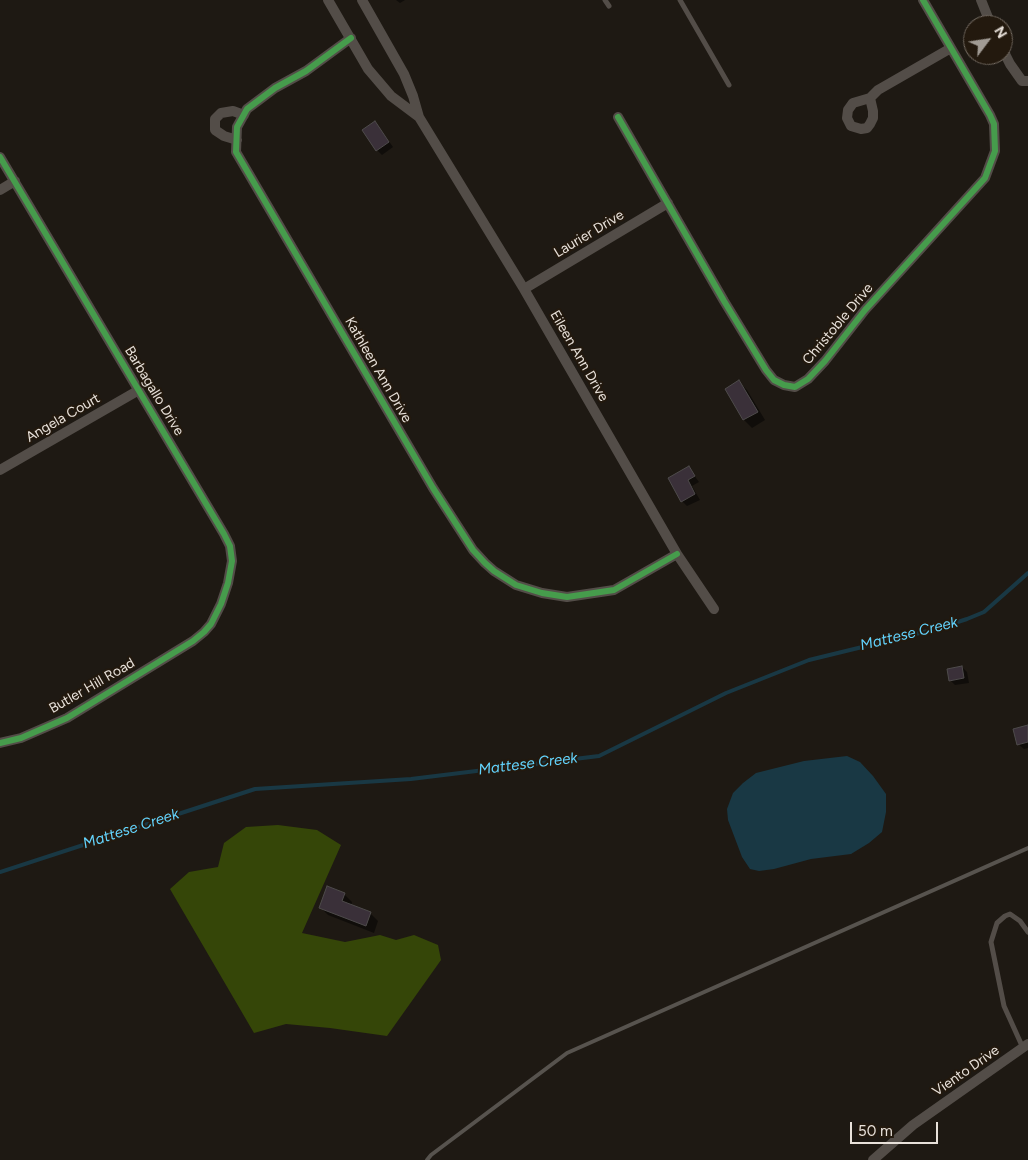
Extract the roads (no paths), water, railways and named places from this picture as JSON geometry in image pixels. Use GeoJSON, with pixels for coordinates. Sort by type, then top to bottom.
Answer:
{"type":"FeatureCollection","features":[{"type":"Feature","properties":{"kind":"street","name":"Eileen Ann Drive"},"geometry":{"type":"LineString","coordinates":[[328,0],[368,69],[391,96],[419,117]]}},
{"type":"Feature","properties":{"kind":"street","name":"Eileen Ann Drive"},"geometry":{"type":"LineString","coordinates":[[362,0],[404,74],[419,117],[524,289],[677,554],[714,609]]}},
{"type":"Feature","properties":{"kind":"street","name":"Christoble Drive"},"geometry":{"type":"LineString","coordinates":[[618,117],[766,370],[774,380],[784,385],[796,387],[808,379],[826,361],[866,310],[985,178],[995,151],[994,124],[990,115],[923,0]]}},
{"type":"Feature","properties":{"kind":"street"},"geometry":{"type":"LineString","coordinates":[[981,0],[987,15]]}},
{"type":"Feature","properties":{"kind":"street","name":"Kathleen Ann Drive"},"geometry":{"type":"LineString","coordinates":[[351,38],[306,71],[275,88],[247,109],[238,127],[236,152],[433,488],[474,550],[485,563],[516,585],[542,593],[567,597],[614,590],[677,554]]}},
{"type":"Feature","properties":{"kind":"street"},"geometry":{"type":"LineString","coordinates":[[870,98],[878,90],[951,48]]}},
{"type":"Feature","properties":{"kind":"street"},"geometry":{"type":"LineString","coordinates":[[1011,65],[1022,81],[1028,81]]}},
{"type":"Feature","properties":{"kind":"street"},"geometry":{"type":"LineString","coordinates":[[237,140],[224,136],[216,130],[216,119],[221,113],[233,111],[244,115]]}},
{"type":"Feature","properties":{"kind":"street","name":"Barbagallo Drive"},"geometry":{"type":"LineString","coordinates":[[0,157],[230,546],[232,561],[228,583],[221,604],[211,624],[193,641]]}},
{"type":"Feature","properties":{"kind":"street"},"geometry":{"type":"LineString","coordinates":[[0,190],[15,181]]}},
{"type":"Feature","properties":{"kind":"street","name":"Laurier Drive"},"geometry":{"type":"LineString","coordinates":[[524,289],[668,203]]}},
{"type":"Feature","properties":{"kind":"street","name":"Angela Court"},"geometry":{"type":"LineString","coordinates":[[0,470],[139,390]]}},
{"type":"Feature","properties":{"kind":"street","name":"Butler Hill Road"},"geometry":{"type":"LineString","coordinates":[[0,743],[21,738],[66,718],[193,641]]}},
{"type":"Feature","properties":{"kind":"street","name":"Viento Drive"},"geometry":{"type":"LineString","coordinates":[[874,1160],[912,1125],[1025,1046]]}},
{"type":"Feature","properties":{"kind":"lane"},"geometry":{"type":"LineString","coordinates":[[605,0],[609,6]]}},
{"type":"Feature","properties":{"kind":"lane"},"geometry":{"type":"LineString","coordinates":[[680,0],[729,85]]}},
{"type":"Feature","properties":{"kind":"lane"},"geometry":{"type":"LineString","coordinates":[[1025,1046],[1004,1006],[991,942],[997,924],[1010,914],[1020,921],[1028,932]]}},
{"type":"Feature","properties":{"kind":"water"},"geometry":{"type":"Polygon","coordinates":[[[847,756],[860,762],[886,794],[886,812],[882,832],[851,854],[811,859],[774,869],[759,871],[750,869],[742,857],[728,820],[727,809],[733,793],[756,773],[804,761],[847,756]]]}},
{"type":"Feature","properties":{"kind":"waterway","name":"Mattese Creek"},"geometry":{"type":"LineString","coordinates":[[0,872],[255,789],[411,779],[599,756],[726,693],[809,660],[936,629],[984,612],[1028,573]]}},
{"type":"Feature","properties":{"kind":"railway"},"geometry":{"type":"LineString","coordinates":[[427,1160],[431,1155],[567,1053],[1028,848]]}}]}
